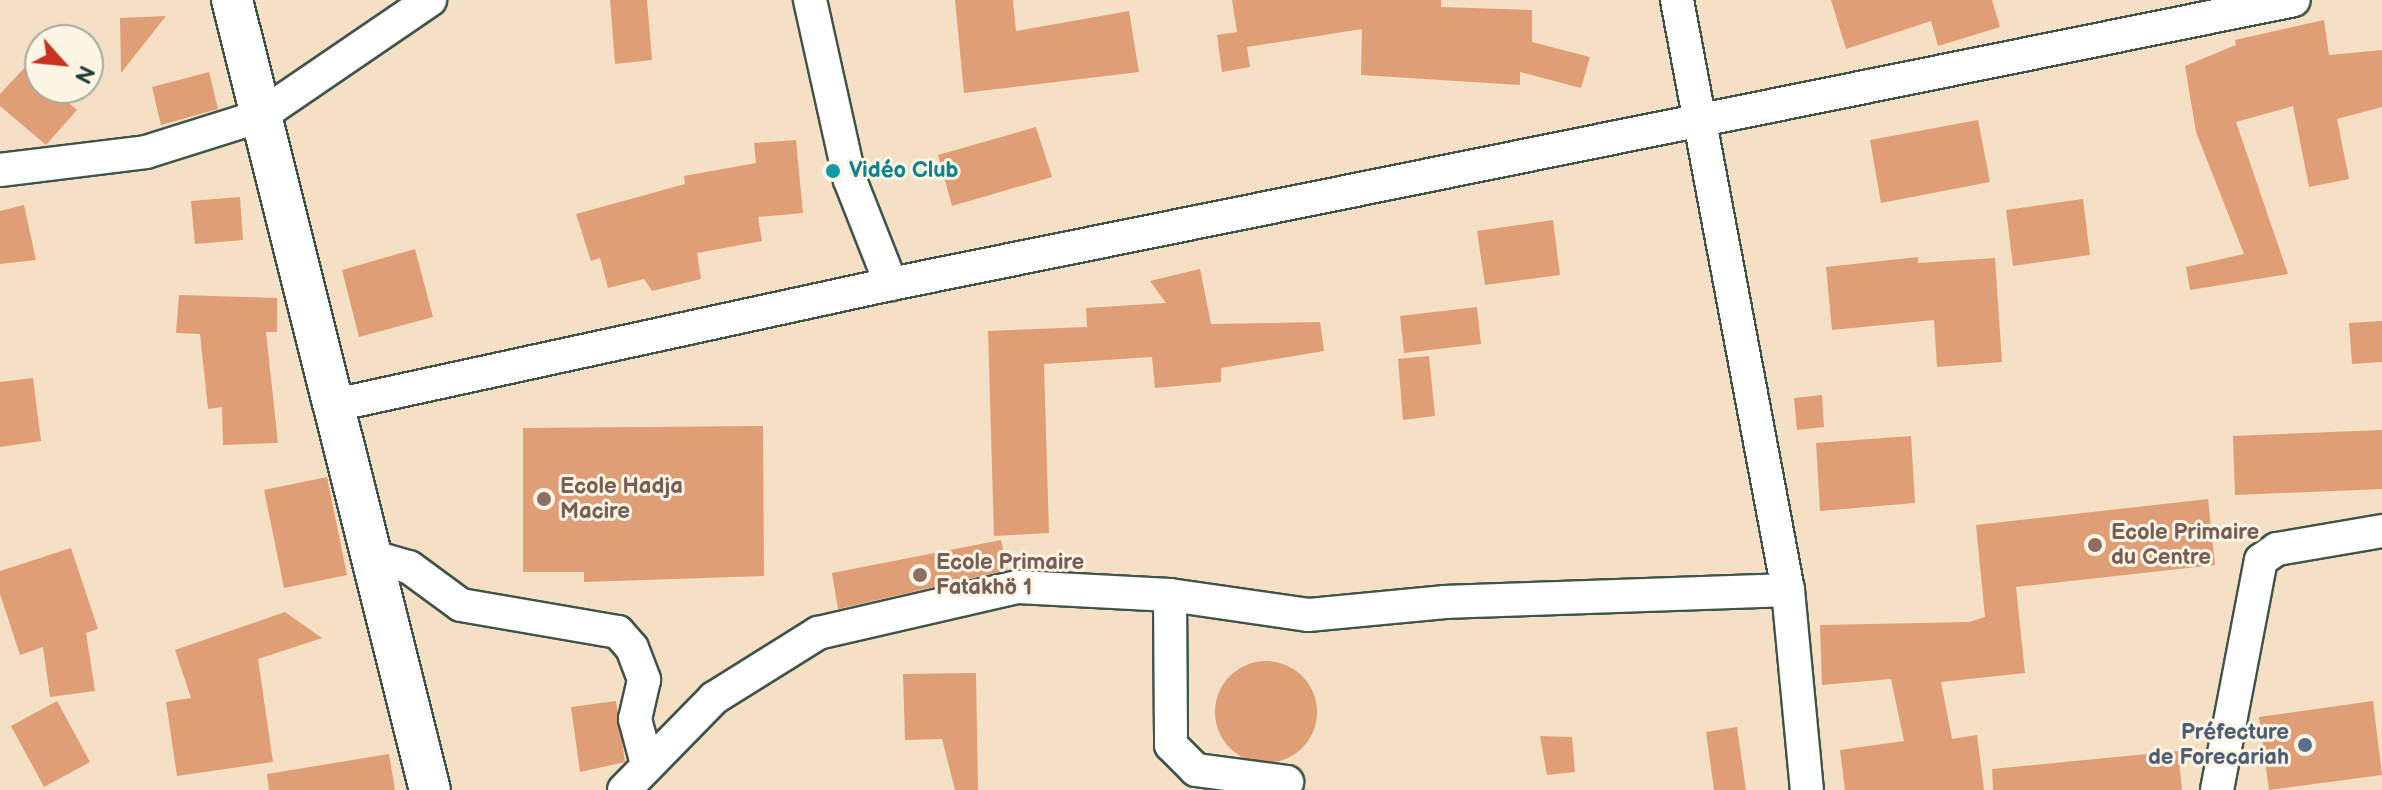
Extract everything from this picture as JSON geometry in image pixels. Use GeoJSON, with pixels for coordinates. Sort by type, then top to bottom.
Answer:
{"type":"FeatureCollection","features":[{"type":"Feature","properties":{"kind":"street"},"geometry":{"type":"LineString","coordinates":[[232,0],[430,790]]}},
{"type":"Feature","properties":{"kind":"street"},"geometry":{"type":"LineString","coordinates":[[0,170],[146,152],[260,116],[430,0]]}},
{"type":"Feature","properties":{"kind":"street"},"geometry":{"type":"LineString","coordinates":[[810,0],[850,180],[891,284]]}},
{"type":"Feature","properties":{"kind":"street"},"geometry":{"type":"LineString","coordinates":[[1677,0],[1788,590],[1807,790]]}},
{"type":"Feature","properties":{"kind":"street"},"geometry":{"type":"LineString","coordinates":[[335,405],[891,284],[2294,0]]}},
{"type":"Feature","properties":{"kind":"street"},"geometry":{"type":"LineString","coordinates":[[2217,790],[2261,560],[2277,549],[2382,531]]}},
{"type":"Feature","properties":{"kind":"street"},"geometry":{"type":"LineString","coordinates":[[373,557],[409,567],[461,605],[618,632],[632,648],[644,680],[635,719],[647,764]]}},
{"type":"Feature","properties":{"kind":"street"},"geometry":{"type":"LineString","coordinates":[[624,790],[714,698],[818,633],[1018,587],[1170,595],[1308,615],[1460,601],[1788,590]]}},
{"type":"Feature","properties":{"kind":"street"},"geometry":{"type":"LineString","coordinates":[[1170,595],[1171,745],[1196,770],[1287,782]]}},
{"type":"Feature","properties":{"kind":"building"},"geometry":{"type":"Polygon","coordinates":[[[610,0],[647,0],[652,60],[615,64],[610,0]]]}},
{"type":"Feature","properties":{"kind":"building"},"geometry":{"type":"Polygon","coordinates":[[[955,0],[1013,0],[1016,31],[1129,11],[1139,72],[964,93],[955,0]]]}},
{"type":"Feature","properties":{"kind":"building"},"geometry":{"type":"Polygon","coordinates":[[[1232,0],[1441,0],[1441,7],[1532,10],[1532,42],[1590,57],[1581,88],[1520,72],[1520,85],[1361,75],[1362,29],[1247,47],[1250,67],[1222,72],[1217,35],[1237,32],[1232,0]]]}},
{"type":"Feature","properties":{"kind":"building"},"geometry":{"type":"Polygon","coordinates":[[[1831,0],[1992,0],[2000,27],[1938,46],[1931,21],[1846,49],[1831,0]]]}},
{"type":"Feature","properties":{"kind":"building"},"geometry":{"type":"Polygon","coordinates":[[[166,16],[121,73],[120,18],[166,16]]]}},
{"type":"Feature","properties":{"kind":"building"},"geometry":{"type":"Polygon","coordinates":[[[2324,20],[2329,55],[2382,50],[2382,107],[2337,119],[2349,179],[2309,187],[2293,106],[2236,122],[2288,274],[2190,290],[2186,267],[2244,254],[2196,132],[2185,66],[2236,45],[2235,40],[2324,20]]]}},
{"type":"Feature","properties":{"kind":"building"},"geometry":{"type":"Polygon","coordinates":[[[24,68],[24,104],[70,104],[77,110],[46,145],[0,106],[0,94],[24,68]]]}},
{"type":"Feature","properties":{"kind":"building"},"geometry":{"type":"Polygon","coordinates":[[[209,72],[218,109],[161,125],[152,87],[209,72]]]}},
{"type":"Feature","properties":{"kind":"building"},"geometry":{"type":"Polygon","coordinates":[[[1978,120],[1990,182],[1881,203],[1870,140],[1978,120]]]}},
{"type":"Feature","properties":{"kind":"building"},"geometry":{"type":"Polygon","coordinates":[[[1036,127],[1052,177],[952,206],[938,155],[1036,127]]]}},
{"type":"Feature","properties":{"kind":"building"},"geometry":{"type":"Polygon","coordinates":[[[796,140],[803,213],[758,217],[762,241],[697,253],[701,279],[652,291],[644,279],[608,288],[600,258],[591,261],[576,214],[685,184],[684,176],[756,163],[754,143],[796,140]]]}},
{"type":"Feature","properties":{"kind":"building"},"geometry":{"type":"Polygon","coordinates":[[[240,197],[243,240],[195,244],[191,201],[240,197]]]}},
{"type":"Feature","properties":{"kind":"building"},"geometry":{"type":"Polygon","coordinates":[[[2083,199],[2090,255],[2013,266],[2006,210],[2083,199]]]}},
{"type":"Feature","properties":{"kind":"building"},"geometry":{"type":"Polygon","coordinates":[[[24,205],[36,260],[0,264],[0,211],[24,205]]]}},
{"type":"Feature","properties":{"kind":"building"},"geometry":{"type":"Polygon","coordinates":[[[1553,220],[1560,275],[1485,285],[1477,231],[1553,220]]]}},
{"type":"Feature","properties":{"kind":"building"},"geometry":{"type":"Polygon","coordinates":[[[415,249],[433,317],[359,337],[342,270],[415,249]]]}},
{"type":"Feature","properties":{"kind":"building"},"geometry":{"type":"Polygon","coordinates":[[[1918,257],[1918,263],[1995,258],[2002,362],[1937,367],[1934,320],[1832,330],[1826,267],[1918,257]]]}},
{"type":"Feature","properties":{"kind":"building"},"geometry":{"type":"Polygon","coordinates":[[[1200,269],[1211,324],[1320,322],[1324,351],[1221,368],[1221,382],[1155,388],[1152,357],[1044,364],[1049,533],[994,536],[988,331],[1087,327],[1086,308],[1166,303],[1150,281],[1200,269]]]}},
{"type":"Feature","properties":{"kind":"building"},"geometry":{"type":"Polygon","coordinates":[[[179,295],[277,298],[277,332],[266,332],[278,443],[223,445],[222,407],[208,409],[200,334],[176,333],[179,295]]]}},
{"type":"Feature","properties":{"kind":"building"},"geometry":{"type":"Polygon","coordinates":[[[1477,307],[1481,344],[1404,353],[1400,316],[1477,307]]]}},
{"type":"Feature","properties":{"kind":"building"},"geometry":{"type":"Polygon","coordinates":[[[2382,321],[2382,362],[2352,364],[2349,323],[2382,321]]]}},
{"type":"Feature","properties":{"kind":"building"},"geometry":{"type":"Polygon","coordinates":[[[1429,356],[1435,416],[1403,420],[1398,359],[1429,356]]]}},
{"type":"Feature","properties":{"kind":"building"},"geometry":{"type":"Polygon","coordinates":[[[33,378],[41,441],[0,447],[0,382],[33,378]]]}},
{"type":"Feature","properties":{"kind":"building"},"geometry":{"type":"Polygon","coordinates":[[[1822,395],[1824,427],[1797,430],[1794,398],[1822,395]]]}},
{"type":"Feature","properties":{"kind":"building"},"geometry":{"type":"Polygon","coordinates":[[[763,426],[764,576],[584,582],[584,572],[523,572],[523,428],[763,426]]]}},
{"type":"Feature","properties":{"kind":"building"},"geometry":{"type":"Polygon","coordinates":[[[2382,430],[2382,489],[2235,495],[2233,436],[2382,430]]]}},
{"type":"Feature","properties":{"kind":"building"},"geometry":{"type":"Polygon","coordinates":[[[1911,436],[1915,503],[1820,511],[1816,443],[1911,436]]]}},
{"type":"Feature","properties":{"kind":"building"},"geometry":{"type":"Polygon","coordinates":[[[327,477],[347,575],[284,588],[264,490],[327,477]]]}},
{"type":"Feature","properties":{"kind":"building"},"geometry":{"type":"Polygon","coordinates":[[[2208,499],[2215,565],[2016,587],[2025,673],[1941,682],[1952,739],[1977,735],[1984,790],[1845,790],[1840,750],[1904,741],[1891,679],[1822,685],[1820,625],[1969,622],[1985,617],[1976,525],[2208,499]]]}},
{"type":"Feature","properties":{"kind":"building","name":"Ecole Primaire Fatakhö 1"},"geometry":{"type":"Polygon","coordinates":[[[1001,540],[1007,570],[838,609],[832,573],[1001,540]]]}},
{"type":"Feature","properties":{"kind":"building"},"geometry":{"type":"Polygon","coordinates":[[[71,548],[98,629],[86,633],[95,691],[50,697],[43,647],[20,655],[0,594],[0,571],[71,548]]]}},
{"type":"Feature","properties":{"kind":"building"},"geometry":{"type":"Polygon","coordinates":[[[285,612],[322,638],[258,659],[273,762],[177,776],[166,702],[191,698],[175,650],[285,612]]]}},
{"type":"Feature","properties":{"kind":"building"},"geometry":{"type":"Polygon","coordinates":[[[1266,661],[1285,665],[1302,676],[1313,693],[1317,712],[1313,731],[1302,748],[1285,759],[1266,763],[1247,759],[1230,748],[1219,731],[1215,712],[1219,693],[1230,676],[1247,665],[1266,661]]]}},
{"type":"Feature","properties":{"kind":"building"},"geometry":{"type":"Polygon","coordinates":[[[976,673],[978,790],[955,790],[942,739],[905,740],[903,674],[976,673]]]}},
{"type":"Feature","properties":{"kind":"building"},"geometry":{"type":"Polygon","coordinates":[[[57,701],[90,762],[44,787],[11,726],[57,701]]]}},
{"type":"Feature","properties":{"kind":"building"},"geometry":{"type":"Polygon","coordinates":[[[616,701],[625,762],[580,772],[571,707],[616,701]]]}},
{"type":"Feature","properties":{"kind":"building"},"geometry":{"type":"Polygon","coordinates":[[[2373,701],[2382,775],[2269,790],[2259,717],[2373,701]]]}},
{"type":"Feature","properties":{"kind":"building"},"geometry":{"type":"Polygon","coordinates":[[[1737,727],[1746,790],[1714,790],[1706,732],[1737,727]]]}},
{"type":"Feature","properties":{"kind":"building"},"geometry":{"type":"Polygon","coordinates":[[[1540,736],[1572,737],[1575,772],[1547,775],[1540,736]]]}},
{"type":"Feature","properties":{"kind":"building"},"geometry":{"type":"Polygon","coordinates":[[[2178,751],[2182,790],[1993,790],[1992,769],[2178,751]]]}},
{"type":"Feature","properties":{"kind":"building"},"geometry":{"type":"Polygon","coordinates":[[[389,754],[395,790],[269,790],[267,774],[389,754]]]}},
{"type":"Feature","properties":{"kind":"place","name":"Vidéo Club"},"geometry":{"type":"Point","coordinates":[833,171]}},
{"type":"Feature","properties":{"kind":"place","name":"Ecole Hadja Macire"},"geometry":{"type":"Point","coordinates":[544,499]}},
{"type":"Feature","properties":{"kind":"place","name":"Ecole Primaire du Centre"},"geometry":{"type":"Point","coordinates":[2095,545]}},
{"type":"Feature","properties":{"kind":"place","name":"Ecole Primaire Fatakhö 1"},"geometry":{"type":"Point","coordinates":[920,575]}},
{"type":"Feature","properties":{"kind":"place","name":"Préfecture de Forecariah"},"geometry":{"type":"Point","coordinates":[2305,745]}}]}
